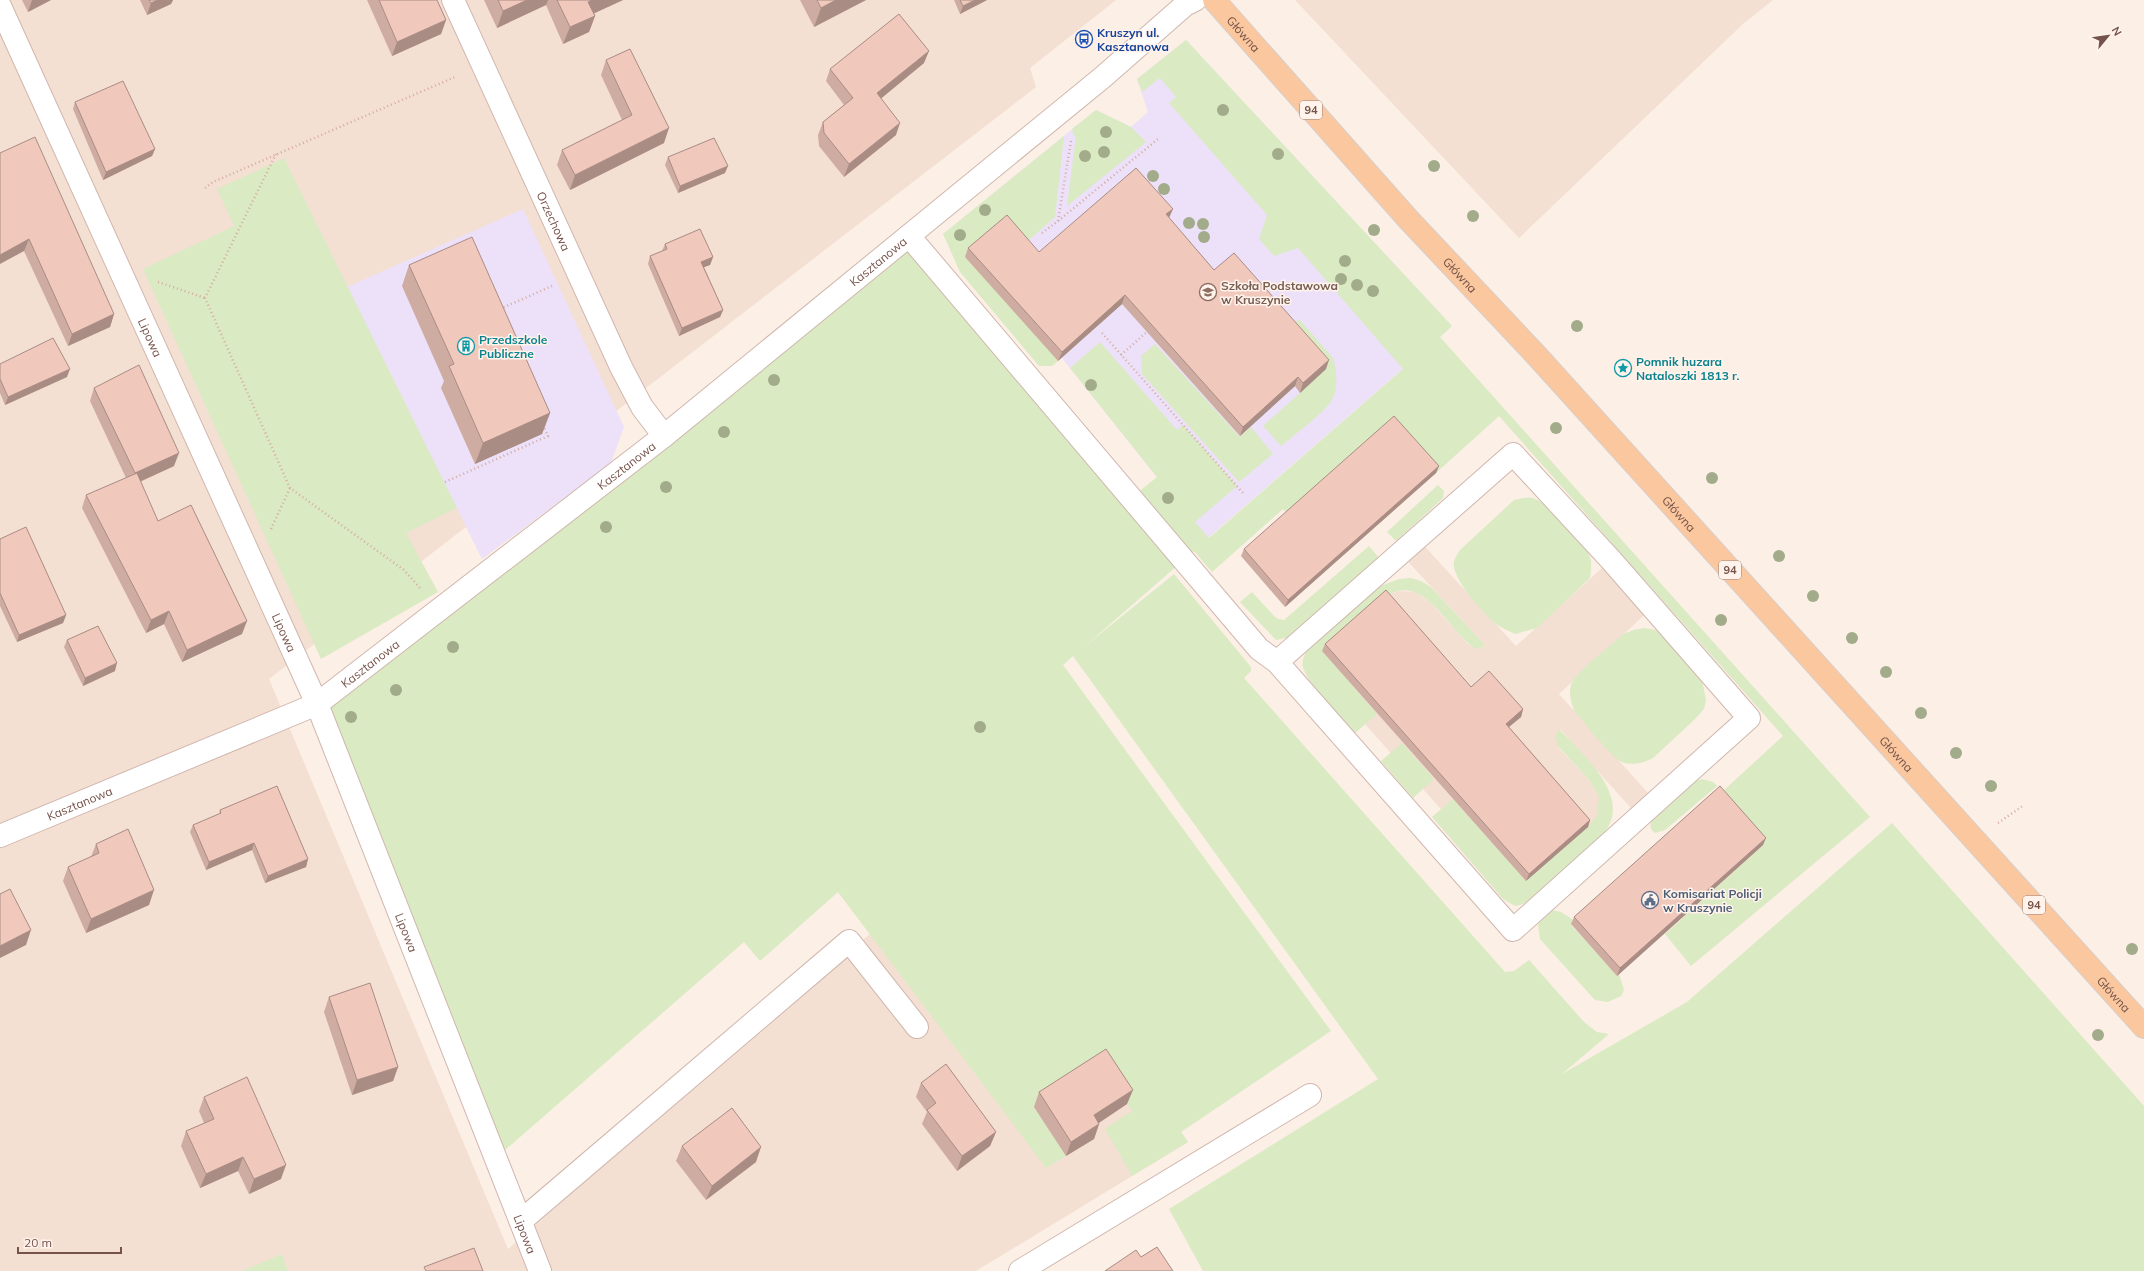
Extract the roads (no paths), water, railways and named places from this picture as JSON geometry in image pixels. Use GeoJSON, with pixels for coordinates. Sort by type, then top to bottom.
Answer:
{"type":"FeatureCollection","features":[{"type":"Feature","properties":{"kind":"main road","name":"Główna"},"geometry":{"type":"LineString","coordinates":[[1214,0],[1408,219],[1537,356],[2144,1027]]}},
{"type":"Feature","properties":{"kind":"street","name":"Orzechowa"},"geometry":{"type":"LineString","coordinates":[[454,0],[621,367],[642,407],[664,436]]}},
{"type":"Feature","properties":{"kind":"street","name":"Kasztanowa"},"geometry":{"type":"LineString","coordinates":[[0,836],[317,704],[664,436],[1097,81],[1185,5],[1195,0]]}},
{"type":"Feature","properties":{"kind":"street","name":"Lipowa"},"geometry":{"type":"LineString","coordinates":[[0,6],[317,704],[540,1271]]}},
{"type":"Feature","properties":{"kind":"street"},"geometry":{"type":"LineString","coordinates":[[909,236],[1259,649],[1277,662],[1513,930],[1749,718],[1642,595],[1514,454],[1277,662]]}},
{"type":"Feature","properties":{"kind":"street"},"geometry":{"type":"LineString","coordinates":[[521,1222],[849,941],[917,1027]]}},
{"type":"Feature","properties":{"kind":"street"},"geometry":{"type":"LineString","coordinates":[[1020,1271],[1310,1095]]}},
{"type":"Feature","properties":{"kind":"place","name":"Kruszyn ul. Kasztanowa"},"geometry":{"type":"Point","coordinates":[1084,39]}},
{"type":"Feature","properties":{"kind":"place","name":"Szkoła Podstawowa w Kruszynie"},"geometry":{"type":"Point","coordinates":[1208,292]}},
{"type":"Feature","properties":{"kind":"place","name":"Przedszkole Publiczne"},"geometry":{"type":"Point","coordinates":[466,346]}},
{"type":"Feature","properties":{"kind":"place","name":"Pomnik huzara Nataloszki 1813 r."},"geometry":{"type":"Point","coordinates":[1623,368]}},
{"type":"Feature","properties":{"kind":"place","name":"Komisariat Policji w Kruszynie"},"geometry":{"type":"Point","coordinates":[1650,900]}}]}
